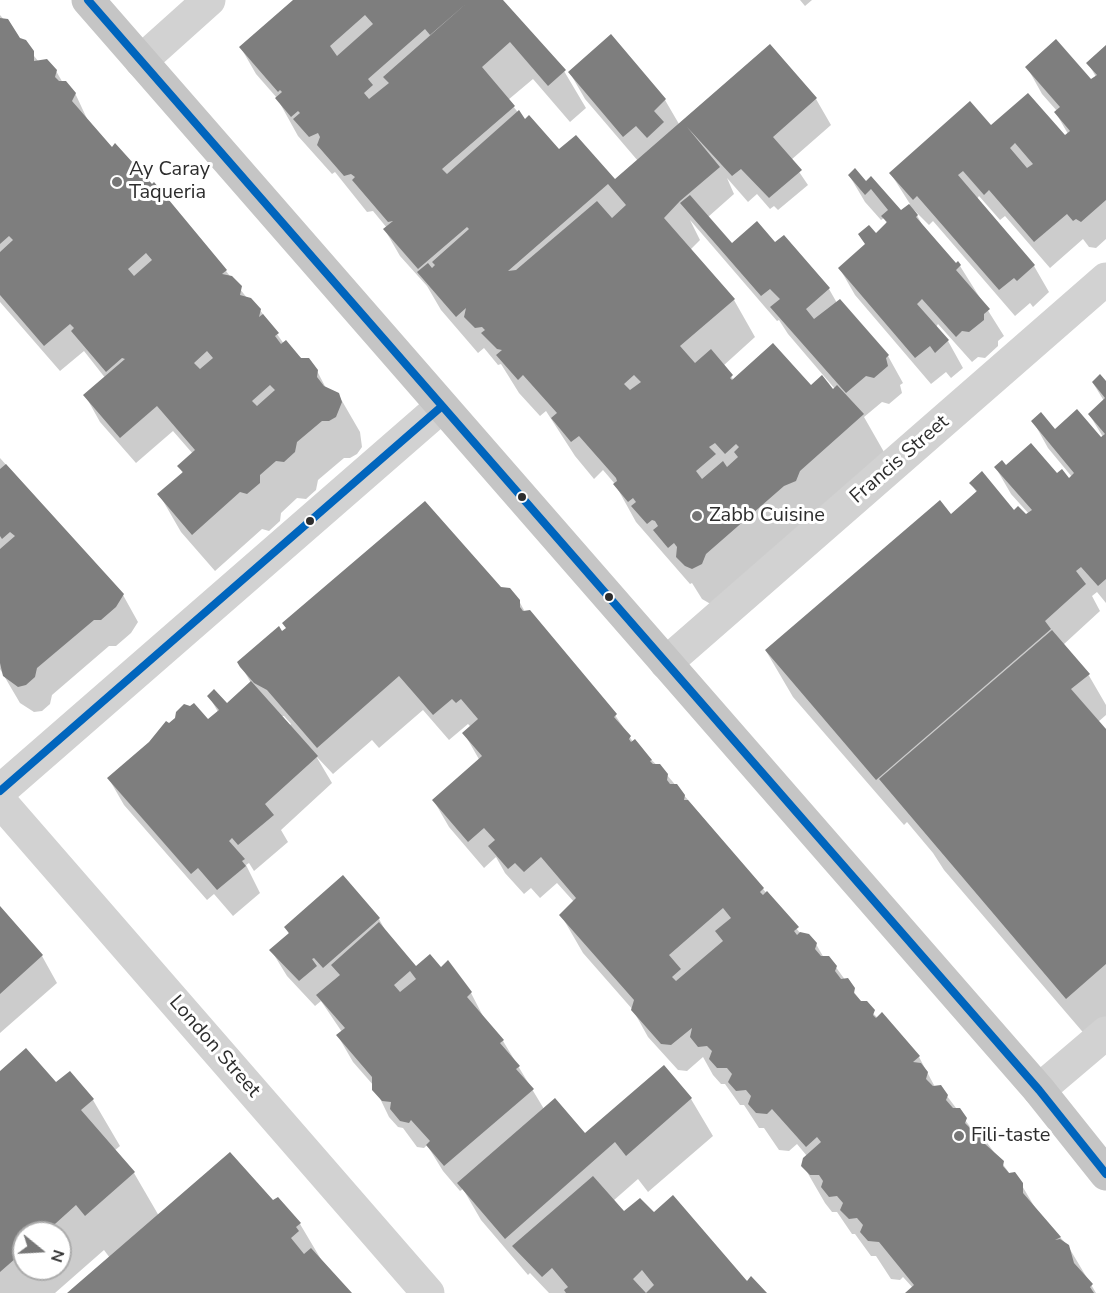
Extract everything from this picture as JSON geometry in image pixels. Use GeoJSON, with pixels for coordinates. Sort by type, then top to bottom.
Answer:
{"type":"FeatureCollection","features":[{"type":"Feature","properties":{"kind":"main road"},"geometry":{"type":"LineString","coordinates":[[88,0],[441,408],[1039,1090],[1106,1174]]}},
{"type":"Feature","properties":{"kind":"street"},"geometry":{"type":"LineString","coordinates":[[141,60],[209,0]]}},
{"type":"Feature","properties":{"kind":"street","name":"Francis Street"},"geometry":{"type":"LineString","coordinates":[[666,663],[1106,279]]}},
{"type":"Feature","properties":{"kind":"street"},"geometry":{"type":"LineString","coordinates":[[0,791],[441,408]]}},
{"type":"Feature","properties":{"kind":"street","name":"London Street"},"geometry":{"type":"LineString","coordinates":[[0,801],[428,1293]]}},
{"type":"Feature","properties":{"kind":"street"},"geometry":{"type":"LineString","coordinates":[[1039,1090],[1106,1033]]}},
{"type":"Feature","properties":{"kind":"building"},"geometry":{"type":"Polygon","coordinates":[[[293,0],[503,0],[566,70],[548,86],[510,42],[482,67],[515,106],[442,169],[447,174],[519,110],[525,119],[529,115],[559,149],[576,135],[615,179],[770,44],[817,98],[773,137],[802,170],[769,198],[741,169],[732,176],[687,127],[720,167],[664,218],[735,299],[680,346],[695,363],[711,349],[733,375],[730,378],[732,380],[773,343],[811,385],[822,375],[833,389],[837,385],[864,414],[800,471],[796,481],[784,486],[706,554],[702,564],[692,569],[685,566],[676,557],[677,547],[674,543],[668,548],[653,530],[658,526],[655,521],[652,520],[647,524],[631,506],[636,502],[633,498],[628,502],[613,484],[617,481],[616,478],[579,436],[571,442],[551,418],[557,413],[523,375],[518,380],[496,355],[502,350],[497,349],[481,333],[485,330],[482,327],[475,328],[464,317],[466,308],[456,317],[417,272],[428,263],[432,268],[435,265],[432,262],[469,229],[467,227],[418,269],[383,229],[393,221],[388,222],[352,180],[355,177],[351,174],[344,176],[317,145],[320,137],[318,133],[309,137],[293,119],[300,113],[298,111],[291,117],[275,98],[282,92],[280,90],[278,92],[239,47],[293,0]],[[468,2],[430,35],[425,29],[368,79],[373,85],[364,93],[369,99],[389,83],[383,77],[468,2]],[[365,15],[330,46],[337,56],[373,24],[365,15]],[[608,184],[508,271],[516,270],[597,201],[612,218],[626,205],[608,184]],[[634,375],[624,384],[630,390],[641,382],[634,375]],[[715,443],[709,447],[716,454],[696,471],[702,479],[723,461],[727,467],[738,457],[734,452],[739,447],[736,444],[725,454],[715,443]]]}},
{"type":"Feature","properties":{"kind":"building"},"geometry":{"type":"Polygon","coordinates":[[[0,18],[8,19],[20,38],[26,40],[34,51],[34,61],[47,59],[57,70],[55,77],[59,81],[66,81],[76,93],[72,101],[112,147],[115,143],[152,184],[154,182],[227,270],[222,274],[232,276],[242,286],[240,295],[251,298],[261,309],[259,317],[263,314],[279,333],[275,336],[281,344],[286,340],[301,358],[309,358],[318,370],[317,377],[324,386],[339,393],[342,402],[336,417],[329,421],[322,421],[297,442],[295,452],[284,462],[276,461],[260,475],[260,483],[247,494],[240,492],[192,535],[157,494],[183,472],[177,466],[195,450],[157,406],[120,438],[83,395],[125,359],[122,358],[106,372],[71,331],[74,328],[70,324],[44,346],[0,295],[0,252],[13,240],[9,236],[0,244],[0,18]],[[146,253],[128,269],[134,276],[152,260],[146,253]],[[207,351],[194,363],[200,369],[213,358],[207,351]],[[270,385],[252,401],[257,406],[275,390],[270,385]]]}},
{"type":"Feature","properties":{"kind":"building"},"geometry":{"type":"Polygon","coordinates":[[[611,34],[666,99],[654,111],[664,122],[647,138],[636,126],[623,137],[568,72],[611,34]]]}},
{"type":"Feature","properties":{"kind":"building"},"geometry":{"type":"Polygon","coordinates":[[[1056,39],[1091,79],[1097,75],[1086,63],[1106,45],[1106,200],[1081,222],[1076,219],[1073,221],[1067,214],[1034,242],[989,190],[984,195],[963,171],[958,175],[1035,265],[1017,281],[1014,278],[999,290],[917,196],[913,200],[889,173],[970,101],[991,125],[1028,93],[1065,135],[1070,131],[1054,112],[1060,107],[1025,67],[1056,39]],[[1015,143],[1010,148],[1027,168],[1033,164],[1015,143]]]}},
{"type":"Feature","properties":{"kind":"building"},"geometry":{"type":"Polygon","coordinates":[[[855,168],[866,181],[871,176],[901,210],[909,204],[918,215],[916,217],[956,263],[958,261],[961,265],[956,270],[990,309],[984,314],[984,320],[969,332],[962,331],[956,337],[922,299],[917,304],[949,340],[935,353],[930,346],[915,358],[838,268],[865,244],[858,234],[869,225],[876,233],[887,222],[881,216],[888,210],[871,189],[865,195],[848,175],[855,168]]]}},
{"type":"Feature","properties":{"kind":"building"},"geometry":{"type":"Polygon","coordinates":[[[690,195],[732,243],[757,221],[775,242],[784,235],[830,288],[806,309],[814,319],[840,299],[889,355],[886,358],[888,366],[874,378],[866,376],[846,393],[770,307],[780,299],[770,289],[761,296],[680,203],[690,195]]]}},
{"type":"Feature","properties":{"kind":"building"},"geometry":{"type":"Polygon","coordinates":[[[1100,374],[1106,381],[1106,579],[1098,586],[1081,567],[1076,571],[1086,584],[1045,621],[1051,629],[876,780],[765,650],[940,500],[951,514],[977,491],[969,483],[982,471],[1014,510],[1018,506],[1026,514],[1032,510],[994,467],[1002,460],[1006,465],[1031,443],[1057,473],[1062,469],[1069,478],[1074,473],[1031,421],[1041,412],[1055,429],[1077,409],[1101,437],[1105,434],[1088,414],[1105,398],[1092,382],[1100,374]]]}},
{"type":"Feature","properties":{"kind":"building"},"geometry":{"type":"Polygon","coordinates":[[[6,464],[124,594],[116,607],[101,620],[94,620],[37,668],[35,677],[26,685],[18,687],[3,676],[0,663],[0,549],[15,536],[10,532],[2,539],[0,536],[0,469],[6,464]]]}},
{"type":"Feature","properties":{"kind":"building"},"geometry":{"type":"Polygon","coordinates":[[[425,501],[501,587],[510,588],[520,600],[520,607],[523,611],[530,610],[617,714],[614,717],[631,736],[629,739],[631,742],[635,739],[653,764],[660,764],[668,774],[667,780],[670,784],[677,784],[685,795],[684,800],[688,800],[764,888],[760,892],[763,895],[767,891],[799,927],[794,931],[797,935],[800,932],[809,934],[817,943],[815,949],[821,956],[829,956],[837,966],[835,971],[841,979],[848,978],[855,988],[854,993],[861,1001],[867,1001],[875,1010],[873,1015],[876,1018],[882,1012],[920,1056],[913,1062],[921,1063],[928,1072],[926,1079],[933,1086],[941,1085],[948,1095],[946,1100],[953,1108],[960,1108],[967,1118],[965,1123],[972,1130],[979,1130],[986,1139],[985,1144],[1004,1161],[1003,1166],[1009,1173],[1015,1172],[1023,1183],[1023,1193],[1061,1237],[1055,1240],[1060,1239],[1069,1245],[1074,1263],[1093,1284],[1090,1287],[1094,1293],[905,1293],[914,1285],[879,1242],[868,1241],[860,1232],[863,1225],[857,1218],[849,1219],[840,1210],[843,1203],[837,1196],[829,1197],[821,1187],[823,1181],[819,1175],[810,1175],[801,1166],[803,1158],[821,1142],[817,1137],[806,1147],[772,1109],[767,1114],[756,1113],[748,1104],[751,1096],[746,1090],[736,1091],[728,1082],[732,1074],[727,1068],[717,1068],[709,1059],[712,1051],[707,1046],[698,1047],[690,1037],[692,1028],[671,1045],[661,1044],[631,1010],[634,1000],[559,915],[576,898],[541,857],[524,872],[515,863],[508,869],[488,846],[495,840],[484,828],[468,842],[432,800],[482,756],[462,733],[478,719],[461,699],[456,703],[452,699],[433,715],[399,676],[317,748],[267,690],[254,683],[237,662],[279,626],[282,631],[286,628],[282,623],[425,501]],[[723,908],[669,955],[681,969],[672,977],[676,981],[723,941],[715,931],[731,918],[723,908]]]}},
{"type":"Feature","properties":{"kind":"building"},"geometry":{"type":"Polygon","coordinates":[[[1052,630],[1090,674],[1071,689],[1106,729],[1106,964],[1066,999],[879,779],[1052,630]]]}},
{"type":"Feature","properties":{"kind":"building"},"geometry":{"type":"Polygon","coordinates":[[[251,681],[318,756],[265,804],[274,815],[238,845],[232,838],[229,841],[245,859],[242,861],[246,866],[217,890],[198,868],[191,874],[107,778],[149,742],[166,721],[169,723],[175,718],[176,712],[184,704],[190,706],[194,703],[208,719],[219,710],[207,696],[214,689],[227,703],[251,681]]]}},
{"type":"Feature","properties":{"kind":"building"},"geometry":{"type":"Polygon","coordinates":[[[343,875],[380,918],[323,968],[314,958],[312,959],[317,966],[299,981],[269,950],[289,933],[284,927],[343,875]]]}},
{"type":"Feature","properties":{"kind":"building"},"geometry":{"type":"Polygon","coordinates":[[[0,906],[43,955],[0,994],[0,906]]]}},
{"type":"Feature","properties":{"kind":"building"},"geometry":{"type":"Polygon","coordinates":[[[379,922],[416,966],[430,954],[441,967],[448,960],[472,992],[467,997],[504,1040],[500,1043],[520,1066],[516,1069],[534,1089],[444,1166],[426,1145],[430,1141],[411,1120],[409,1123],[400,1121],[390,1109],[391,1102],[382,1101],[372,1090],[372,1077],[336,1035],[345,1028],[316,995],[340,975],[331,965],[379,922]],[[410,971],[394,985],[400,992],[416,979],[410,971]]]}},
{"type":"Feature","properties":{"kind":"building"},"geometry":{"type":"Polygon","coordinates":[[[26,1048],[56,1082],[70,1071],[94,1099],[81,1110],[135,1172],[85,1216],[76,1205],[58,1221],[12,1221],[12,1262],[0,1272],[0,1071],[26,1048]]]}},
{"type":"Feature","properties":{"kind":"building"},"geometry":{"type":"Polygon","coordinates":[[[664,1065],[692,1098],[626,1156],[615,1142],[505,1239],[457,1183],[555,1098],[585,1133],[664,1065]]]}},
{"type":"Feature","properties":{"kind":"building"},"geometry":{"type":"Polygon","coordinates":[[[230,1152],[273,1200],[278,1197],[301,1223],[296,1227],[299,1231],[291,1238],[304,1254],[311,1248],[352,1293],[67,1293],[230,1152]]]}},
{"type":"Feature","properties":{"kind":"building"},"geometry":{"type":"Polygon","coordinates":[[[593,1176],[624,1211],[640,1198],[654,1212],[673,1195],[747,1281],[751,1276],[767,1293],[646,1293],[566,1293],[564,1290],[568,1287],[552,1268],[542,1277],[512,1246],[593,1176]],[[642,1270],[633,1279],[646,1293],[654,1285],[642,1270]]]}},
{"type":"Feature","properties":{"kind":"transit line"},"geometry":{"type":"LineString","coordinates":[[88,0],[1039,1090],[1106,1174]]}},
{"type":"Feature","properties":{"kind":"transit line"},"geometry":{"type":"LineString","coordinates":[[0,791],[441,407]]}},
{"type":"Feature","properties":{"kind":"place","name":"Ay Caray Taqueria"},"geometry":{"type":"Point","coordinates":[117,182]}},
{"type":"Feature","properties":{"kind":"place","name":"Zabb Cuisine"},"geometry":{"type":"Point","coordinates":[697,516]}},
{"type":"Feature","properties":{"kind":"place","name":"Fili-taste"},"geometry":{"type":"Point","coordinates":[959,1136]}}]}
